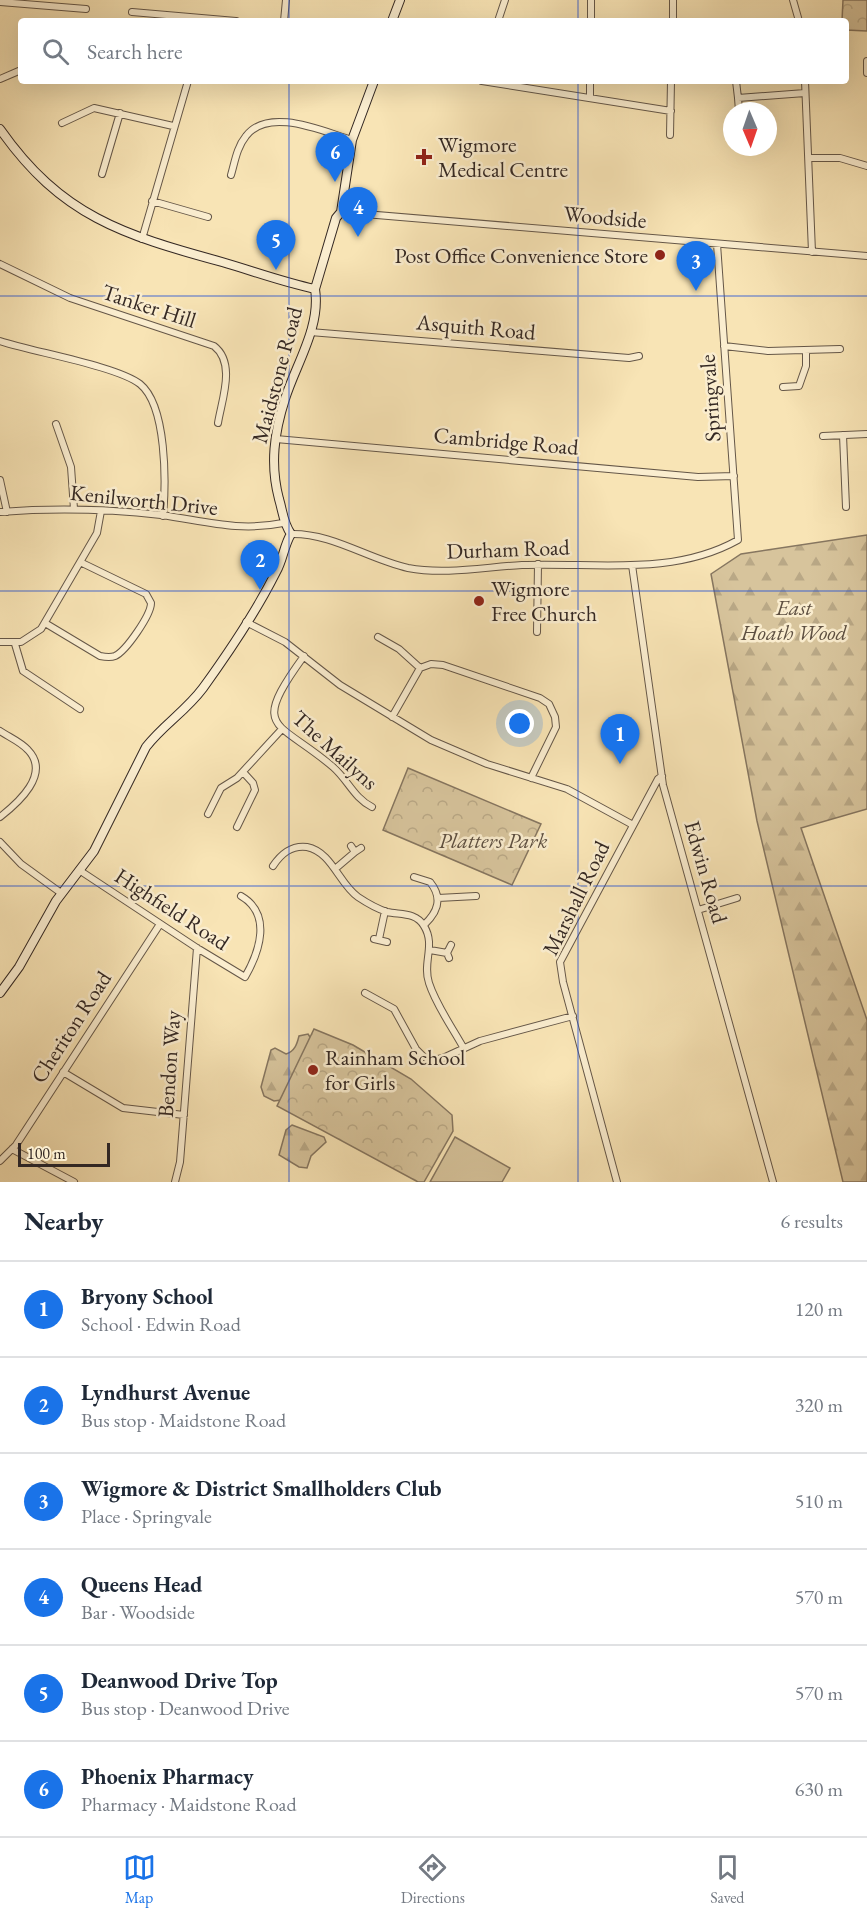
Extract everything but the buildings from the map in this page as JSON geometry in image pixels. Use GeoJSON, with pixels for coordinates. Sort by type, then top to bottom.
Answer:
{"type":"FeatureCollection","features":[{"type":"Feature","properties":{"kind":"street"},"geometry":{"type":"LineString","coordinates":[[284,18],[286,0]]}},
{"type":"Feature","properties":{"kind":"street"},"geometry":{"type":"LineString","coordinates":[[393,18],[400,0]]}},
{"type":"Feature","properties":{"kind":"street"},"geometry":{"type":"LineString","coordinates":[[499,18],[505,0]]}},
{"type":"Feature","properties":{"kind":"street"},"geometry":{"type":"LineString","coordinates":[[591,0],[591,18]]}},
{"type":"Feature","properties":{"kind":"street"},"geometry":{"type":"LineString","coordinates":[[673,0],[673,18]]}},
{"type":"Feature","properties":{"kind":"street"},"geometry":{"type":"LineString","coordinates":[[793,0],[798,18]]}},
{"type":"Feature","properties":{"kind":"street"},"geometry":{"type":"LineString","coordinates":[[0,2],[54,3],[86,9]]}},
{"type":"Feature","properties":{"kind":"street"},"geometry":{"type":"LineString","coordinates":[[132,12],[201,18]]}},
{"type":"Feature","properties":{"kind":"street"},"geometry":{"type":"LineString","coordinates":[[867,62],[867,73]]}},
{"type":"Feature","properties":{"kind":"street"},"geometry":{"type":"LineString","coordinates":[[0,79],[18,71]]}},
{"type":"Feature","properties":{"kind":"street"},"geometry":{"type":"LineString","coordinates":[[141,239],[187,84]]}},
{"type":"Feature","properties":{"kind":"street","name":"Maidstone Road"},"geometry":{"type":"LineString","coordinates":[[291,534],[283,523],[273,475],[276,439],[285,399],[310,332],[316,300],[315,289],[336,218],[340,212],[352,140],[373,84]]}},
{"type":"Feature","properties":{"kind":"street"},"geometry":{"type":"LineString","coordinates":[[501,84],[671,111]]}},
{"type":"Feature","properties":{"kind":"street"},"geometry":{"type":"LineString","coordinates":[[590,84],[590,98]]}},
{"type":"Feature","properties":{"kind":"street"},"geometry":{"type":"LineString","coordinates":[[670,135],[671,84]]}},
{"type":"Feature","properties":{"kind":"street"},"geometry":{"type":"LineString","coordinates":[[736,84],[738,102]]}},
{"type":"Feature","properties":{"kind":"street"},"geometry":{"type":"LineString","coordinates":[[805,84],[812,252]]}},
{"type":"Feature","properties":{"kind":"street"},"geometry":{"type":"LineString","coordinates":[[738,98],[805,93]]}},
{"type":"Feature","properties":{"kind":"street"},"geometry":{"type":"LineString","coordinates":[[62,123],[90,108],[173,126]]}},
{"type":"Feature","properties":{"kind":"street"},"geometry":{"type":"LineString","coordinates":[[102,174],[120,113]]}},
{"type":"Feature","properties":{"kind":"street"},"geometry":{"type":"LineString","coordinates":[[231,175],[238,149],[246,135],[270,122],[290,123],[352,140]]}},
{"type":"Feature","properties":{"kind":"street"},"geometry":{"type":"LineString","coordinates":[[2,135],[32,169],[70,203],[113,229],[315,289]]}},
{"type":"Feature","properties":{"kind":"street"},"geometry":{"type":"LineString","coordinates":[[809,158],[840,158],[867,166]]}},
{"type":"Feature","properties":{"kind":"street"},"geometry":{"type":"LineString","coordinates":[[152,201],[208,217]]}},
{"type":"Feature","properties":{"kind":"street","name":"Woodside"},"geometry":{"type":"LineString","coordinates":[[340,212],[867,256]]}},
{"type":"Feature","properties":{"kind":"street","name":"Springvale"},"geometry":{"type":"LineString","coordinates":[[717,244],[739,538],[730,544]]}},
{"type":"Feature","properties":{"kind":"street","name":"Tanker Hill"},"geometry":{"type":"LineString","coordinates":[[0,264],[70,298],[214,346],[223,355],[226,366],[218,423]]}},
{"type":"Feature","properties":{"kind":"street","name":"Asquith Road"},"geometry":{"type":"LineString","coordinates":[[310,332],[629,358],[639,356]]}},
{"type":"Feature","properties":{"kind":"street"},"geometry":{"type":"LineString","coordinates":[[0,341],[123,375],[144,388],[154,405],[162,450],[165,486],[163,516]]}},
{"type":"Feature","properties":{"kind":"street"},"geometry":{"type":"LineString","coordinates":[[724,346],[768,351],[840,349]]}},
{"type":"Feature","properties":{"kind":"street"},"geometry":{"type":"LineString","coordinates":[[783,387],[799,387],[806,366],[806,350]]}},
{"type":"Feature","properties":{"kind":"street"},"geometry":{"type":"LineString","coordinates":[[57,424],[71,466],[74,509]]}},
{"type":"Feature","properties":{"kind":"street"},"geometry":{"type":"LineString","coordinates":[[823,436],[867,434]]}},
{"type":"Feature","properties":{"kind":"street"},"geometry":{"type":"LineString","coordinates":[[843,435],[846,507]]}},
{"type":"Feature","properties":{"kind":"street","name":"Cambridge Road"},"geometry":{"type":"LineString","coordinates":[[276,439],[698,477],[734,476]]}},
{"type":"Feature","properties":{"kind":"street"},"geometry":{"type":"LineString","coordinates":[[0,480],[3,512]]}},
{"type":"Feature","properties":{"kind":"street","name":"Kenilworth Drive"},"geometry":{"type":"LineString","coordinates":[[3,512],[74,509],[163,516],[240,528],[283,523]]}},
{"type":"Feature","properties":{"kind":"street"},"geometry":{"type":"LineString","coordinates":[[0,642],[15,644],[29,639],[45,623],[97,533],[101,511]]}},
{"type":"Feature","properties":{"kind":"street"},"geometry":{"type":"LineString","coordinates":[[0,993],[19,968],[61,893],[100,839],[146,747],[195,699],[246,622],[277,572],[291,534]]}},
{"type":"Feature","properties":{"kind":"street","name":"Durham Road"},"geometry":{"type":"LineString","coordinates":[[291,534],[317,536],[411,568],[466,569],[538,564],[632,565],[691,558],[730,544]]}},
{"type":"Feature","properties":{"kind":"street"},"geometry":{"type":"LineString","coordinates":[[45,623],[96,653],[110,657],[121,652],[147,618],[151,603],[146,594],[80,562]]}},
{"type":"Feature","properties":{"kind":"street"},"geometry":{"type":"LineString","coordinates":[[537,632],[538,564]]}},
{"type":"Feature","properties":{"kind":"street","name":"Edwin Road"},"geometry":{"type":"LineString","coordinates":[[632,565],[662,776],[772,1182]]}},
{"type":"Feature","properties":{"kind":"street"},"geometry":{"type":"LineString","coordinates":[[246,622],[285,642],[340,685],[452,750],[567,789],[633,825]]}},
{"type":"Feature","properties":{"kind":"street"},"geometry":{"type":"LineString","coordinates":[[378,638],[399,649],[420,668]]}},
{"type":"Feature","properties":{"kind":"street"},"geometry":{"type":"LineString","coordinates":[[15,644],[23,671],[80,709]]}},
{"type":"Feature","properties":{"kind":"street","name":"The Mailyns"},"geometry":{"type":"LineString","coordinates":[[304,656],[275,701],[274,716],[282,729],[331,765],[343,776],[358,798],[372,807]]}},
{"type":"Feature","properties":{"kind":"street"},"geometry":{"type":"LineString","coordinates":[[392,717],[420,668],[431,664],[443,665],[545,701],[554,712],[556,727],[531,778]]}},
{"type":"Feature","properties":{"kind":"street"},"geometry":{"type":"LineString","coordinates":[[208,814],[221,788],[243,772],[282,729]]}},
{"type":"Feature","properties":{"kind":"street"},"geometry":{"type":"LineString","coordinates":[[0,731],[29,751],[36,773],[21,798],[0,817]]}},
{"type":"Feature","properties":{"kind":"street"},"geometry":{"type":"LineString","coordinates":[[237,827],[255,790],[253,783],[243,772]]}},
{"type":"Feature","properties":{"kind":"street","name":"Marshall Road"},"geometry":{"type":"LineString","coordinates":[[617,1182],[563,982],[560,962],[633,825],[662,776]]}},
{"type":"Feature","properties":{"kind":"street"},"geometry":{"type":"LineString","coordinates":[[0,842],[21,864],[61,893]]}},
{"type":"Feature","properties":{"kind":"street"},"geometry":{"type":"LineString","coordinates":[[269,857],[275,863],[289,850],[307,848],[319,853],[335,869],[353,893],[385,911],[411,915],[424,925],[430,951],[426,965],[429,983],[464,1047]]}},
{"type":"Feature","properties":{"kind":"street"},"geometry":{"type":"LineString","coordinates":[[335,869],[355,849]]}},
{"type":"Feature","properties":{"kind":"street","name":"Highfield Road"},"geometry":{"type":"LineString","coordinates":[[79,870],[245,977],[257,957],[261,930],[257,910],[252,903],[241,897]]}},
{"type":"Feature","properties":{"kind":"street"},"geometry":{"type":"LineString","coordinates":[[414,877],[430,882],[438,898],[437,909],[424,925]]}},
{"type":"Feature","properties":{"kind":"street"},"geometry":{"type":"LineString","coordinates":[[438,898],[476,896]]}},
{"type":"Feature","properties":{"kind":"street"},"geometry":{"type":"LineString","coordinates":[[698,910],[737,898]]}},
{"type":"Feature","properties":{"kind":"street"},"geometry":{"type":"LineString","coordinates":[[385,911],[376,939],[387,942]]}},
{"type":"Feature","properties":{"kind":"street","name":"Cheriton Road"},"geometry":{"type":"LineString","coordinates":[[0,1161],[12,1149],[160,924]]}},
{"type":"Feature","properties":{"kind":"street"},"geometry":{"type":"LineString","coordinates":[[430,951],[448,955],[451,945]]}},
{"type":"Feature","properties":{"kind":"street","name":"Bendon Way"},"geometry":{"type":"LineString","coordinates":[[175,1182],[180,1162],[197,948]]}},
{"type":"Feature","properties":{"kind":"street"},"geometry":{"type":"LineString","coordinates":[[365,993],[394,1009],[416,1049],[424,1057],[438,1060],[464,1047],[573,1016]]}},
{"type":"Feature","properties":{"kind":"street"},"geometry":{"type":"LineString","coordinates":[[63,1072],[123,1108],[184,1115]]}},
{"type":"Feature","properties":{"kind":"street"},"geometry":{"type":"LineString","coordinates":[[12,1149],[70,1181]]}},
{"type":"Feature","properties":{"kind":"green space"},"geometry":{"type":"Polygon","coordinates":[[[843,0],[867,0],[867,31],[849,30],[849,18],[842,18],[843,0]]]}},
{"type":"Feature","properties":{"kind":"green space","name":"East Hoath Wood"},"geometry":{"type":"Polygon","coordinates":[[[867,535],[867,809],[801,828],[867,1020],[867,1182],[843,1182],[757,821],[711,574],[741,554],[867,535]]]}},
{"type":"Feature","properties":{"kind":"green space","name":"Platters Park"},"geometry":{"type":"Polygon","coordinates":[[[408,768],[541,824],[512,885],[383,830],[408,768]]]}},
{"type":"Feature","properties":{"kind":"green space"},"geometry":{"type":"Polygon","coordinates":[[[314,1029],[353,1045],[411,1079],[452,1115],[453,1131],[424,1182],[418,1182],[277,1106],[314,1029]]]}},
{"type":"Feature","properties":{"kind":"green space"},"geometry":{"type":"Polygon","coordinates":[[[308,1034],[312,1040],[281,1100],[274,1101],[264,1096],[261,1087],[271,1050],[275,1048],[286,1054],[289,1053],[295,1047],[299,1036],[308,1034]]]}},
{"type":"Feature","properties":{"kind":"green space"},"geometry":{"type":"Polygon","coordinates":[[[292,1125],[324,1137],[326,1142],[311,1156],[307,1168],[299,1167],[279,1155],[286,1130],[292,1125]]]}},
{"type":"Feature","properties":{"kind":"green space"},"geometry":{"type":"Polygon","coordinates":[[[455,1137],[510,1168],[502,1182],[430,1182],[455,1137]]]}},
{"type":"Feature","properties":{"kind":"place","name":"Wigmore Medical Centre"},"geometry":{"type":"Point","coordinates":[424,157]}},
{"type":"Feature","properties":{"kind":"place","name":"Phoenix Pharmacy"},"geometry":{"type":"Point","coordinates":[335,182]}},
{"type":"Feature","properties":{"kind":"place","name":"Queens Head"},"geometry":{"type":"Point","coordinates":[358,237]}},
{"type":"Feature","properties":{"kind":"place","name":"Post Office Convenience Store"},"geometry":{"type":"Point","coordinates":[660,255]}},
{"type":"Feature","properties":{"kind":"place","name":"Deanwood Drive Top"},"geometry":{"type":"Point","coordinates":[276,270]}},
{"type":"Feature","properties":{"kind":"place","name":"Wigmore & District Smallholders Club"},"geometry":{"type":"Point","coordinates":[696,291]}},
{"type":"Feature","properties":{"kind":"place","name":"Lyndhurst Avenue"},"geometry":{"type":"Point","coordinates":[260,590]}},
{"type":"Feature","properties":{"kind":"place","name":"Wigmore Free Church"},"geometry":{"type":"Point","coordinates":[479,601]}},
{"type":"Feature","properties":{"kind":"place","name":"Bryony School"},"geometry":{"type":"Point","coordinates":[620,764]}},
{"type":"Feature","properties":{"kind":"place","name":"Rainham School for Girls"},"geometry":{"type":"Point","coordinates":[313,1070]}}]}
